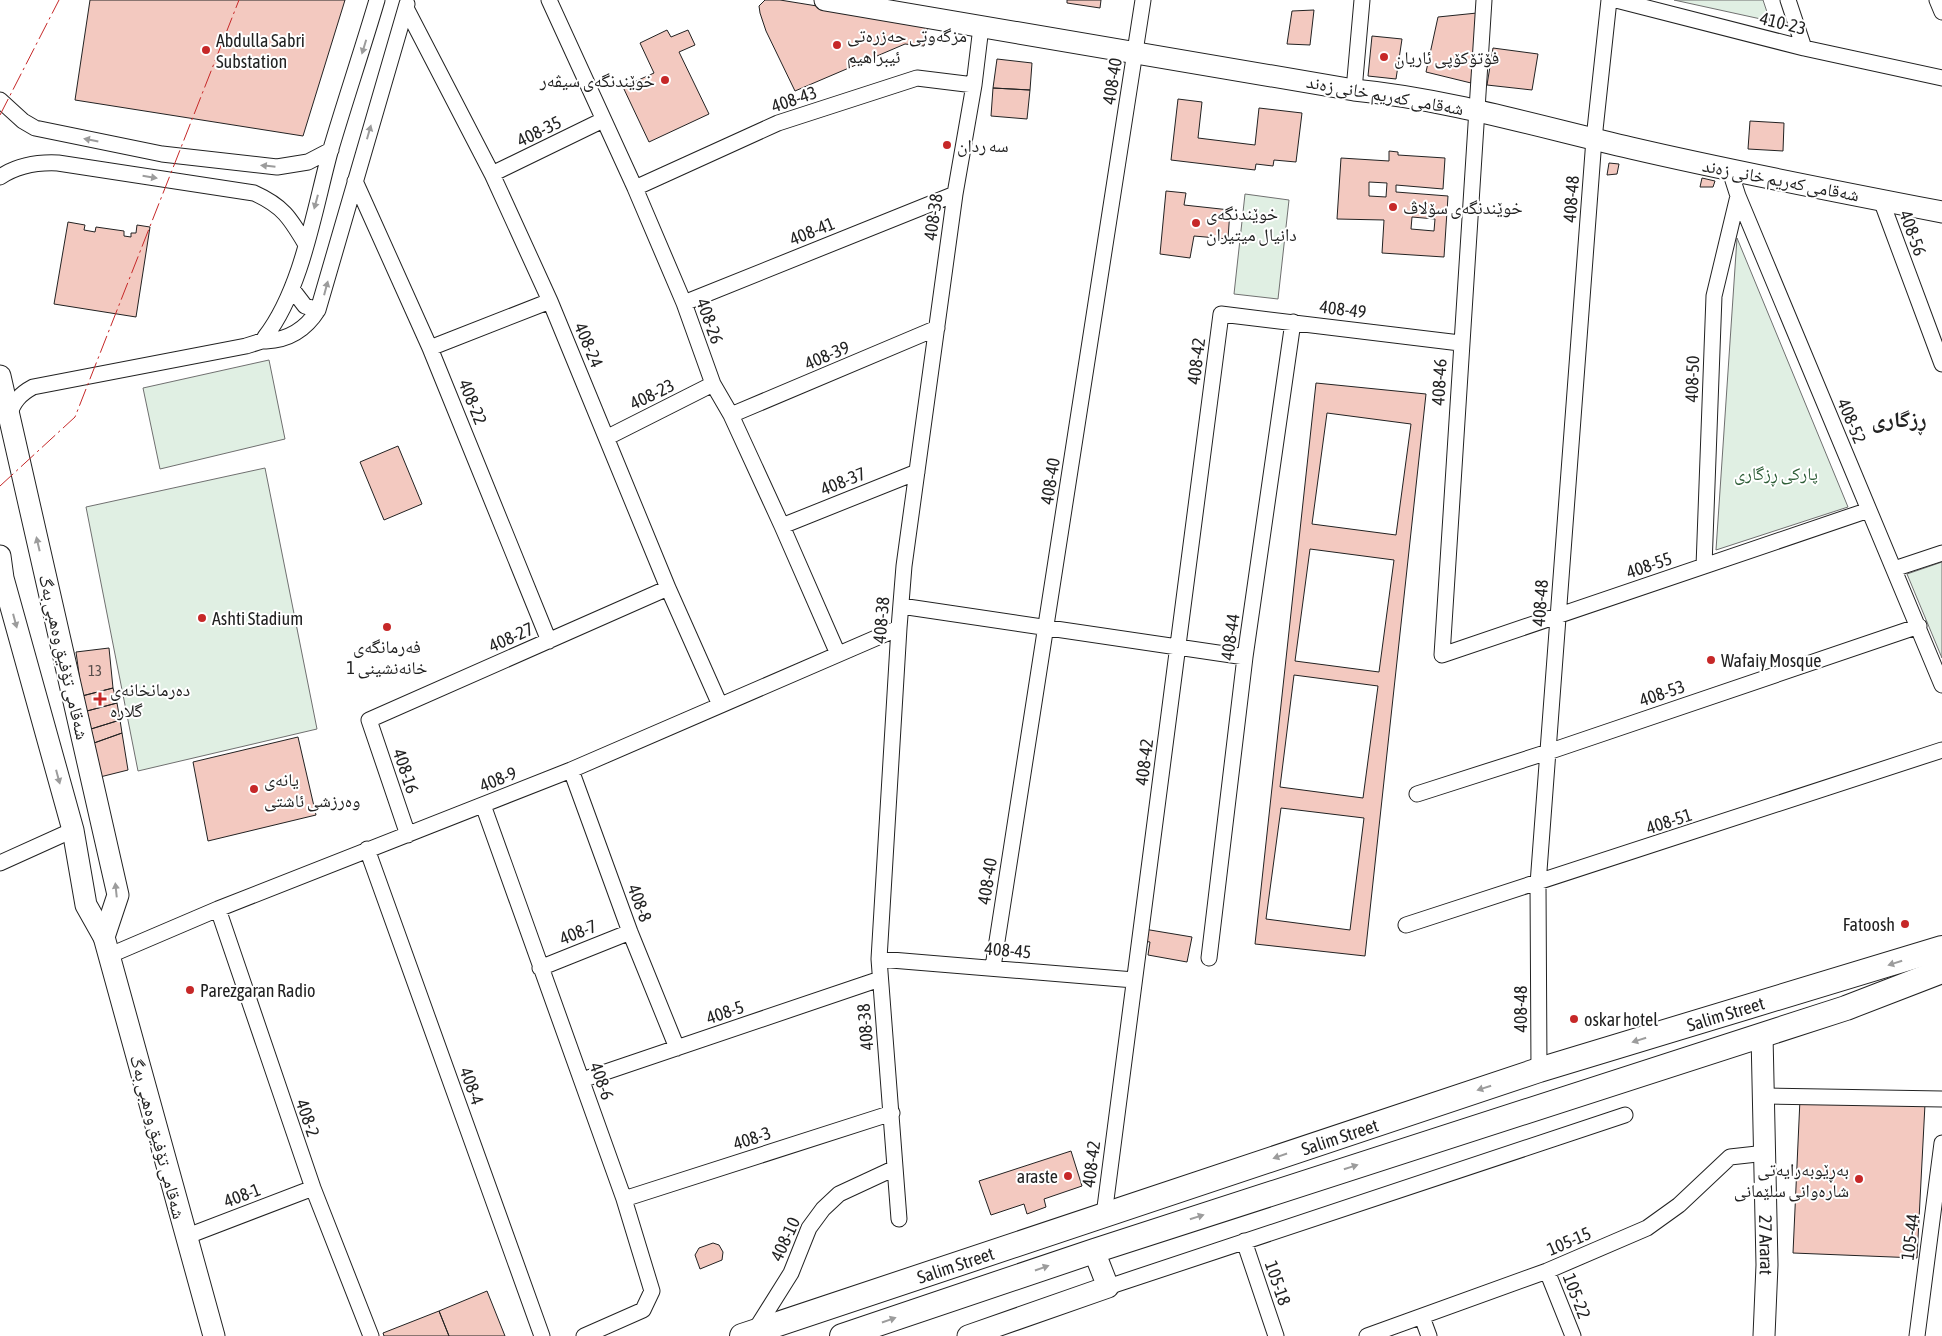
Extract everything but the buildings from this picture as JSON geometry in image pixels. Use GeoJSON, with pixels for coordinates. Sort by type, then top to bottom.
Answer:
{"type":"FeatureCollection","features":[{"type":"Feature","properties":{"kind":"main road"},"geometry":{"type":"LineString","coordinates":[[1937,968],[1942,938]]}},
{"type":"Feature","properties":{"kind":"main road","name":"Salim Street"},"geometry":{"type":"LineString","coordinates":[[748,1334],[1539,1070],[1937,968]]}},
{"type":"Feature","properties":{"kind":"main road","name":"Salim Street"},"geometry":{"type":"LineString","coordinates":[[842,1336],[1094,1251],[1846,1008],[1937,968]]}},
{"type":"Feature","properties":{"kind":"street"},"geometry":{"type":"LineString","coordinates":[[265,340],[286,304],[292,289],[331,150],[377,0]]}},
{"type":"Feature","properties":{"kind":"street","name":"408-26"},"geometry":{"type":"LineString","coordinates":[[549,0],[635,188],[684,303],[714,384],[731,415],[782,526],[838,654]]}},
{"type":"Feature","properties":{"kind":"street","name":"شەقامی کەریم خانی زەند"},"geometry":{"type":"LineString","coordinates":[[825,0],[881,5],[981,28],[1135,52],[1354,90],[1386,93],[1594,139],[1730,172],[1942,212]]}},
{"type":"Feature","properties":{"kind":"street","name":"408-40"},"geometry":{"type":"LineString","coordinates":[[993,967],[1144,0]]}},
{"type":"Feature","properties":{"kind":"street"},"geometry":{"type":"LineString","coordinates":[[1354,90],[1362,0]]}},
{"type":"Feature","properties":{"kind":"street","name":"408-46"},"geometry":{"type":"LineString","coordinates":[[1442,655],[1460,342],[1484,0]]}},
{"type":"Feature","properties":{"kind":"street","name":"408-48"},"geometry":{"type":"LineString","coordinates":[[1539,1070],[1538,884],[1594,139],[1609,0]]}},
{"type":"Feature","properties":{"kind":"street","name":"410-23"},"geometry":{"type":"LineString","coordinates":[[1616,0],[1804,48],[1942,78]]}},
{"type":"Feature","properties":{"kind":"street"},"geometry":{"type":"LineString","coordinates":[[1788,0],[1804,48]]}},
{"type":"Feature","properties":{"kind":"street"},"geometry":{"type":"LineString","coordinates":[[1937,0],[1942,12]]}},
{"type":"Feature","properties":{"kind":"street"},"geometry":{"type":"LineString","coordinates":[[9,416],[12,406],[19,396],[33,388],[250,345],[265,340],[268,342],[281,339],[303,329],[318,310],[407,4]]}},
{"type":"Feature","properties":{"kind":"street","name":"408-24"},"geometry":{"type":"LineString","coordinates":[[407,4],[492,174],[550,301],[608,437],[668,588],[720,705]]}},
{"type":"Feature","properties":{"kind":"street","name":"408-38"},"geometry":{"type":"LineString","coordinates":[[899,1219],[879,959],[899,628],[917,472],[955,194],[974,85],[981,28]]}},
{"type":"Feature","properties":{"kind":"street","name":"408-43"},"geometry":{"type":"LineString","coordinates":[[635,188],[778,123],[918,78],[974,85]]}},
{"type":"Feature","properties":{"kind":"street"},"geometry":{"type":"LineString","coordinates":[[0,100],[23,121],[35,128],[162,154],[277,167],[308,162],[331,150]]}},
{"type":"Feature","properties":{"kind":"street","name":"408-35"},"geometry":{"type":"LineString","coordinates":[[492,174],[604,120]]}},
{"type":"Feature","properties":{"kind":"street"},"geometry":{"type":"LineString","coordinates":[[109,171],[113,144]]}},
{"type":"Feature","properties":{"kind":"street"},"geometry":{"type":"LineString","coordinates":[[0,177],[11,170],[39,163],[109,171],[254,194],[280,207],[289,216],[305,243]]}},
{"type":"Feature","properties":{"kind":"street","name":"408-52"},"geometry":{"type":"LineString","coordinates":[[1730,172],[1738,196],[1942,685]]}},
{"type":"Feature","properties":{"kind":"street","name":"408-22"},"geometry":{"type":"LineString","coordinates":[[355,181],[430,348],[549,641]]}},
{"type":"Feature","properties":{"kind":"street","name":"408-41"},"geometry":{"type":"LineString","coordinates":[[684,303],[955,194]]}},
{"type":"Feature","properties":{"kind":"street","name":"408-50"},"geometry":{"type":"LineString","coordinates":[[1704,566],[1714,296],[1738,196]]}},
{"type":"Feature","properties":{"kind":"street","name":"408-56"},"geometry":{"type":"LineString","coordinates":[[1881,200],[1942,364]]}},
{"type":"Feature","properties":{"kind":"street"},"geometry":{"type":"LineString","coordinates":[[292,289],[305,306],[318,310]]}},
{"type":"Feature","properties":{"kind":"street"},"geometry":{"type":"LineString","coordinates":[[430,348],[550,301]]}},
{"type":"Feature","properties":{"kind":"street","name":"408-49"},"geometry":{"type":"LineString","coordinates":[[1221,314],[1460,342]]}},
{"type":"Feature","properties":{"kind":"street","name":"408-42"},"geometry":{"type":"LineString","coordinates":[[1104,1215],[1221,314]]}},
{"type":"Feature","properties":{"kind":"street","name":"408-44"},"geometry":{"type":"LineString","coordinates":[[1209,958],[1246,657],[1293,322]]}},
{"type":"Feature","properties":{"kind":"street","name":"408-39"},"geometry":{"type":"LineString","coordinates":[[731,415],[937,328]]}},
{"type":"Feature","properties":{"kind":"street"},"geometry":{"type":"LineString","coordinates":[[0,368],[6,378],[15,385],[33,388]]}},
{"type":"Feature","properties":{"kind":"street","name":"شەقامی تۆفیق وەهبی بەگ"},"geometry":{"type":"LineString","coordinates":[[0,376],[118,895],[106,946]]}},
{"type":"Feature","properties":{"kind":"street","name":"408-23"},"geometry":{"type":"LineString","coordinates":[[608,437],[714,384]]}},
{"type":"Feature","properties":{"kind":"street","name":"408-37"},"geometry":{"type":"LineString","coordinates":[[782,526],[917,472]]}},
{"type":"Feature","properties":{"kind":"street","name":"408-55"},"geometry":{"type":"LineString","coordinates":[[1442,655],[1869,510]]}},
{"type":"Feature","properties":{"kind":"street"},"geometry":{"type":"LineString","coordinates":[[1894,569],[1942,553]]}},
{"type":"Feature","properties":{"kind":"street","name":"شەقامی تۆفیق وەهبی بەگ"},"geometry":{"type":"LineString","coordinates":[[0,556],[2,579],[73,830],[86,905],[106,946],[214,1336]]}},
{"type":"Feature","properties":{"kind":"street","name":"408-27"},"geometry":{"type":"LineString","coordinates":[[369,720],[668,588]]}},
{"type":"Feature","properties":{"kind":"street"},"geometry":{"type":"LineString","coordinates":[[901,606],[1246,657]]}},
{"type":"Feature","properties":{"kind":"street","name":"408-53"},"geometry":{"type":"LineString","coordinates":[[1417,794],[1548,752],[1919,626]]}},
{"type":"Feature","properties":{"kind":"street","name":"408-9"},"geometry":{"type":"LineString","coordinates":[[106,946],[218,909],[368,849],[483,806],[571,770],[899,628]]}},
{"type":"Feature","properties":{"kind":"street","name":"408-16"},"geometry":{"type":"LineString","coordinates":[[369,720],[408,835]]}},
{"type":"Feature","properties":{"kind":"street","name":"408-51"},"geometry":{"type":"LineString","coordinates":[[1406,925],[1538,884],[1942,750]]}},
{"type":"Feature","properties":{"kind":"street","name":"408-8"},"geometry":{"type":"LineString","coordinates":[[571,770],[630,932],[677,1048]]}},
{"type":"Feature","properties":{"kind":"street","name":"408-6"},"geometry":{"type":"LineString","coordinates":[[483,806],[624,1199],[652,1291],[643,1310],[584,1336]]}},
{"type":"Feature","properties":{"kind":"street"},"geometry":{"type":"LineString","coordinates":[[0,863],[73,830]]}},
{"type":"Feature","properties":{"kind":"street","name":"408-4"},"geometry":{"type":"LineString","coordinates":[[368,849],[542,1336]]}},
{"type":"Feature","properties":{"kind":"street","name":"408-2"},"geometry":{"type":"LineString","coordinates":[[218,909],[312,1188],[371,1336]]}},
{"type":"Feature","properties":{"kind":"street","name":"408-7"},"geometry":{"type":"LineString","coordinates":[[540,968],[630,932]]}},
{"type":"Feature","properties":{"kind":"street","name":"408-45"},"geometry":{"type":"LineString","coordinates":[[879,959],[1134,980]]}},
{"type":"Feature","properties":{"kind":"street","name":"408-5"},"geometry":{"type":"LineString","coordinates":[[582,1080],[880,979]]}},
{"type":"Feature","properties":{"kind":"street","name":"27 Ararat"},"geometry":{"type":"LineString","coordinates":[[1762,1034],[1765,1096],[1767,1265],[1764,1336]]}},
{"type":"Feature","properties":{"kind":"street"},"geometry":{"type":"LineString","coordinates":[[1765,1096],[1942,1099]]}},
{"type":"Feature","properties":{"kind":"street","name":"408-3"},"geometry":{"type":"LineString","coordinates":[[624,1199],[892,1113]]}},
{"type":"Feature","properties":{"kind":"street"},"geometry":{"type":"LineString","coordinates":[[968,1336],[1244,1241],[1625,1115]]}},
{"type":"Feature","properties":{"kind":"street","name":"105-44"},"geometry":{"type":"LineString","coordinates":[[1917,1336],[1935,1246],[1942,1143]]}},
{"type":"Feature","properties":{"kind":"street","name":"105-15"},"geometry":{"type":"LineString","coordinates":[[1367,1336],[1547,1271],[1653,1224],[1679,1205],[1730,1157],[1766,1154]]}},
{"type":"Feature","properties":{"kind":"street","name":"408-10"},"geometry":{"type":"LineString","coordinates":[[748,1334],[791,1273],[808,1228],[823,1209],[839,1194],[895,1168]]}},
{"type":"Feature","properties":{"kind":"street","name":"408-1"},"geometry":{"type":"LineString","coordinates":[[186,1237],[312,1188]]}},
{"type":"Feature","properties":{"kind":"street","name":"105-18"},"geometry":{"type":"LineString","coordinates":[[1244,1241],[1276,1336]]}},
{"type":"Feature","properties":{"kind":"street"},"geometry":{"type":"LineString","coordinates":[[1094,1251],[1108,1287]]}},
{"type":"Feature","properties":{"kind":"street","name":"105-22"},"geometry":{"type":"LineString","coordinates":[[1547,1271],[1573,1336]]}},
{"type":"Feature","properties":{"kind":"street"},"geometry":{"type":"LineString","coordinates":[[1422,1317],[1429,1336]]}},
{"type":"Feature","properties":{"kind":"green space"},"geometry":{"type":"Polygon","coordinates":[[[1674,0],[1763,0],[1770,21],[1674,0]]]}},
{"type":"Feature","properties":{"kind":"green space"},"geometry":{"type":"Polygon","coordinates":[[[1245,194],[1289,200],[1278,299],[1234,294],[1245,194]]]}},
{"type":"Feature","properties":{"kind":"green space","name":"پارکی ڕزگاری"},"geometry":{"type":"Polygon","coordinates":[[[1737,238],[1848,507],[1716,550],[1737,238]]]}},
{"type":"Feature","properties":{"kind":"green space"},"geometry":{"type":"Polygon","coordinates":[[[269,360],[285,439],[160,469],[143,388],[269,360]]]}},
{"type":"Feature","properties":{"kind":"green space","name":"Ashti Stadium"},"geometry":{"type":"Polygon","coordinates":[[[265,468],[317,729],[138,771],[86,507],[265,468]]]}},
{"type":"Feature","properties":{"kind":"green space"},"geometry":{"type":"Polygon","coordinates":[[[1942,562],[1942,658],[1907,574],[1942,562]]]}},
{"type":"Feature","properties":{"kind":"power"},"geometry":{"type":"LineString","coordinates":[[0,115],[59,0]]}},
{"type":"Feature","properties":{"kind":"power"},"geometry":{"type":"LineString","coordinates":[[0,486],[75,417],[239,0]]}},
{"type":"Feature","properties":{"kind":"place","name":"مزگەوتی حەزرەتی ئیبراهیم"},"geometry":{"type":"Point","coordinates":[837,45]}},
{"type":"Feature","properties":{"kind":"place","name":"Abdulla Sabri Substation"},"geometry":{"type":"Point","coordinates":[206,50]}},
{"type":"Feature","properties":{"kind":"place","name":"فۆتۆکۆپی ئاریان"},"geometry":{"type":"Point","coordinates":[1384,57]}},
{"type":"Feature","properties":{"kind":"place","name":"خوێندنگەی سیڤەر"},"geometry":{"type":"Point","coordinates":[665,80]}},
{"type":"Feature","properties":{"kind":"place","name":"سه ردان"},"geometry":{"type":"Point","coordinates":[947,145]}},
{"type":"Feature","properties":{"kind":"place","name":"خوێندنگەی سۆلاڤ"},"geometry":{"type":"Point","coordinates":[1393,207]}},
{"type":"Feature","properties":{"kind":"place","name":"خوێندنگەی دانیال میتیران"},"geometry":{"type":"Point","coordinates":[1196,223]}},
{"type":"Feature","properties":{"kind":"place","name":"Ashti Stadium"},"geometry":{"type":"Point","coordinates":[202,618]}},
{"type":"Feature","properties":{"kind":"place","name":"فەرمانگەی خانەنشینی 1"},"geometry":{"type":"Point","coordinates":[387,627]}},
{"type":"Feature","properties":{"kind":"place","name":"Wafaiy Mosque"},"geometry":{"type":"Point","coordinates":[1711,660]}},
{"type":"Feature","properties":{"kind":"place","name":"دەرمانخانەی گلارە"},"geometry":{"type":"Point","coordinates":[100,699]}},
{"type":"Feature","properties":{"kind":"place","name":"یانەی وەرزشی ئاشتی"},"geometry":{"type":"Point","coordinates":[254,789]}},
{"type":"Feature","properties":{"kind":"place","name":"Fatoosh"},"geometry":{"type":"Point","coordinates":[1905,924]}},
{"type":"Feature","properties":{"kind":"place","name":"Parezgaran Radio"},"geometry":{"type":"Point","coordinates":[190,990]}},
{"type":"Feature","properties":{"kind":"place","name":"oskar hotel"},"geometry":{"type":"Point","coordinates":[1574,1019]}},
{"type":"Feature","properties":{"kind":"place","name":"araste"},"geometry":{"type":"Point","coordinates":[1068,1176]}},
{"type":"Feature","properties":{"kind":"place","name":"بەڕێوبەرایەتی شارەوانی سلێمانی"},"geometry":{"type":"Point","coordinates":[1859,1179]}},
{"type":"Feature","properties":{"kind":"district","name":"ڕزگاری"},"geometry":{"type":"Point","coordinates":[1899,419]}}]}
